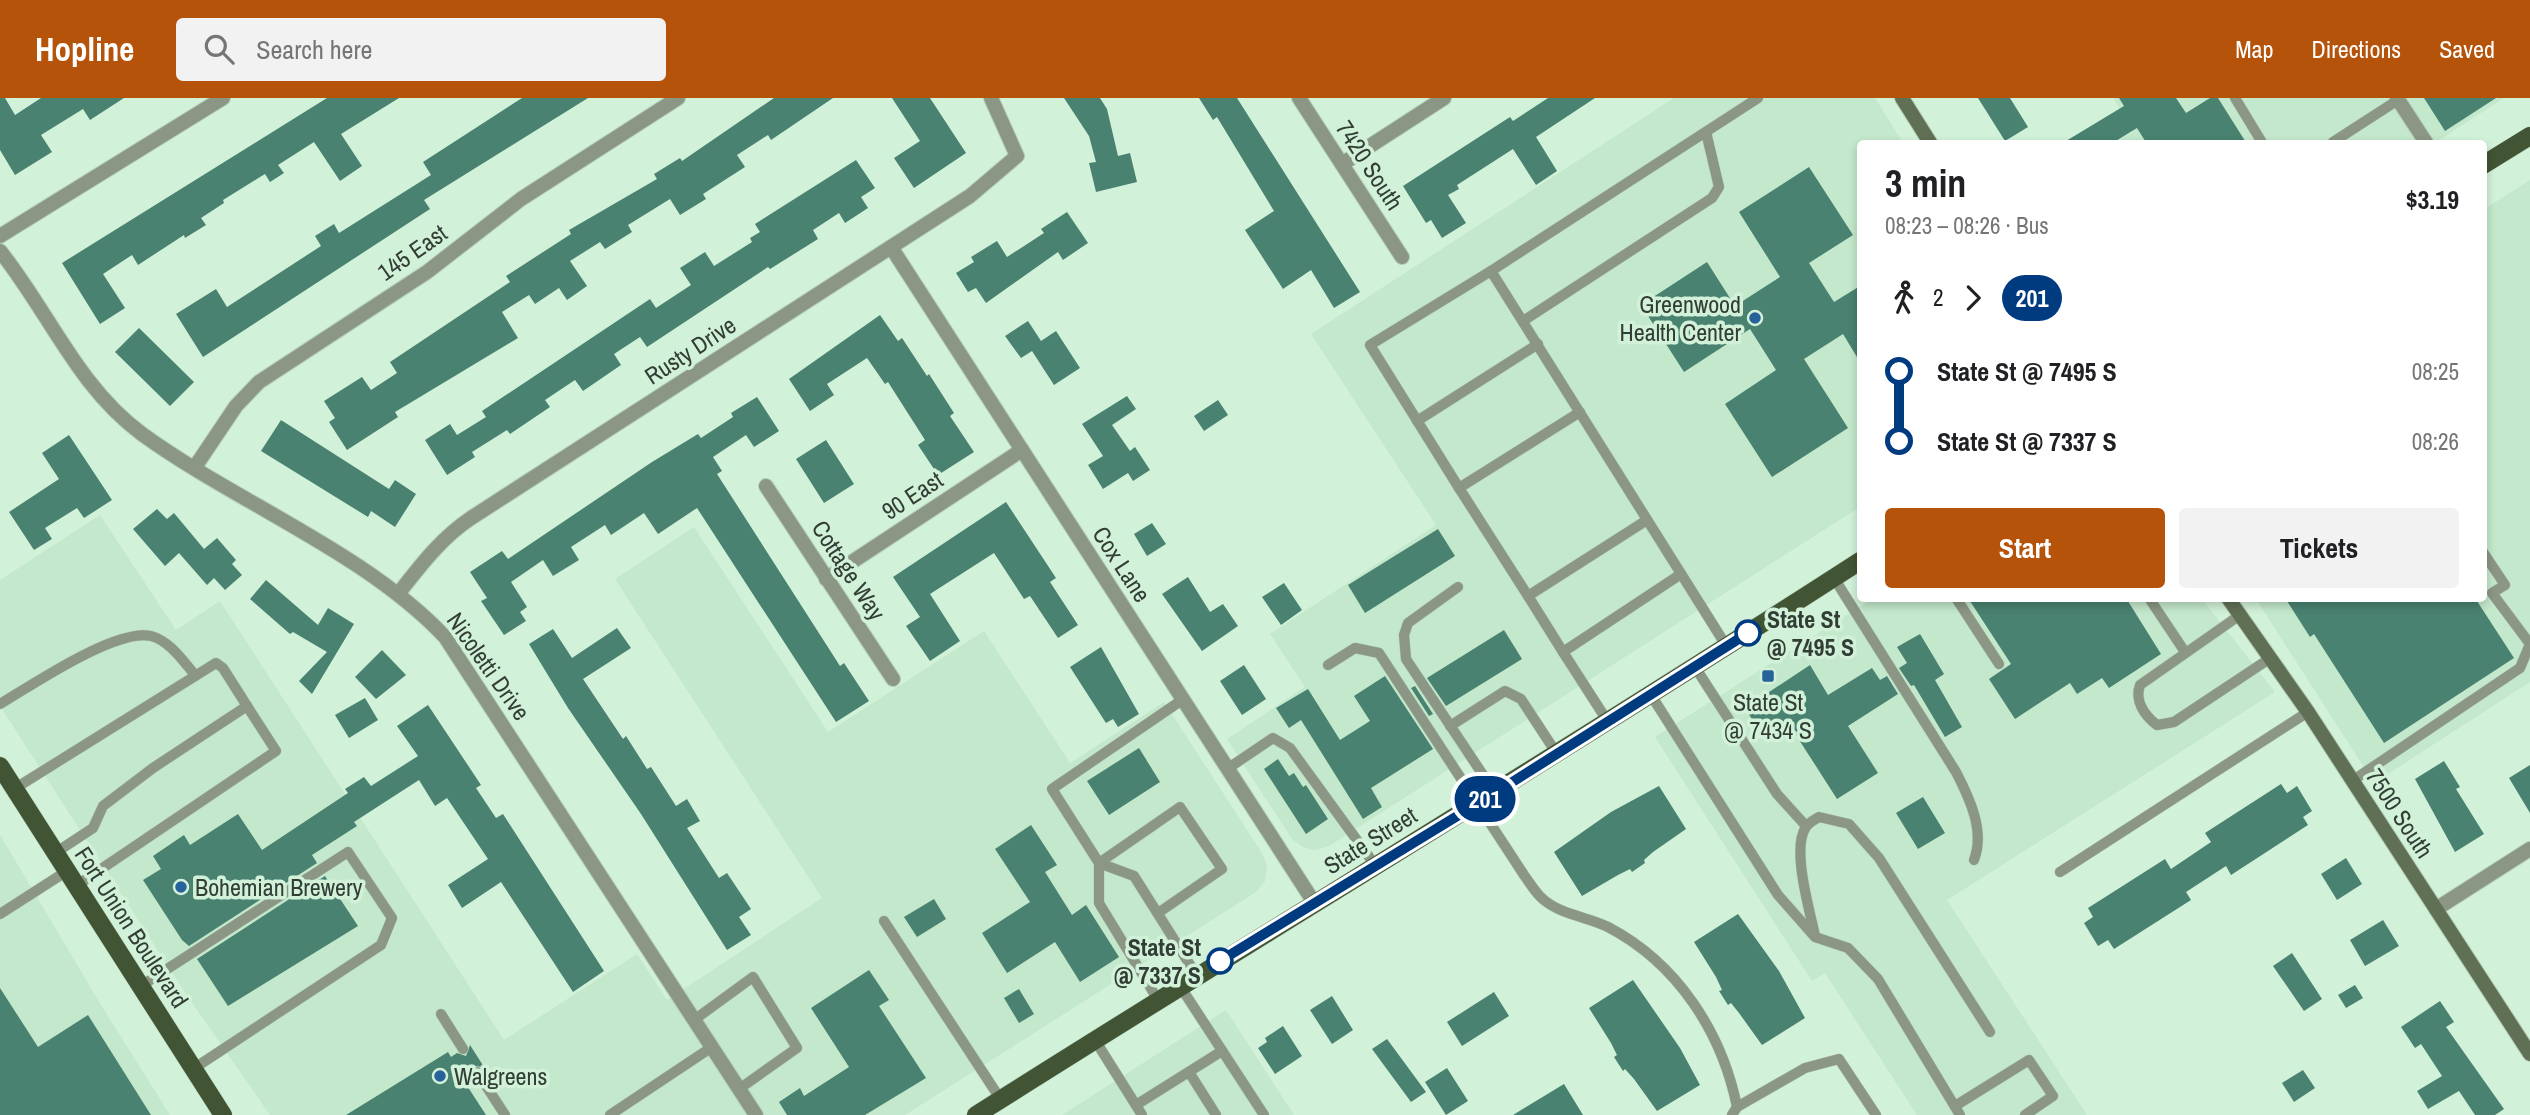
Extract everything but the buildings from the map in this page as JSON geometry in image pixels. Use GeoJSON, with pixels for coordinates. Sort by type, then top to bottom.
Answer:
{"type":"FeatureCollection","features":[{"type":"Feature","properties":{"kind":"main road"},"geometry":{"type":"LineString","coordinates":[[2487,163],[2530,136]]}},
{"type":"Feature","properties":{"kind":"main road","name":"State Street"},"geometry":{"type":"LineString","coordinates":[[976,1115],[1197,975],[1495,793],[1857,563]]}},
{"type":"Feature","properties":{"kind":"main road","name":"Fort Union Boulevard"},"geometry":{"type":"LineString","coordinates":[[0,766],[223,1115]]}},
{"type":"Feature","properties":{"kind":"street"},"geometry":{"type":"LineString","coordinates":[[0,236],[223,98]]}},
{"type":"Feature","properties":{"kind":"street","name":"145 East"},"geometry":{"type":"LineString","coordinates":[[195,467],[236,406],[259,383],[427,272],[521,199],[678,98]]}},
{"type":"Feature","properties":{"kind":"street","name":"Rusty Drive"},"geometry":{"type":"LineString","coordinates":[[398,594],[430,552],[463,524],[970,196],[1017,156],[991,98]]}},
{"type":"Feature","properties":{"kind":"street","name":"7420 South"},"geometry":{"type":"LineString","coordinates":[[1299,98],[1402,257]]}},
{"type":"Feature","properties":{"kind":"street"},"geometry":{"type":"LineString","coordinates":[[1342,164],[1444,98]]}},
{"type":"Feature","properties":{"kind":"street"},"geometry":{"type":"LineString","coordinates":[[1902,98],[1928,140]]}},
{"type":"Feature","properties":{"kind":"street"},"geometry":{"type":"LineString","coordinates":[[2398,99],[2424,140]]}},
{"type":"Feature","properties":{"kind":"street","name":"Cox Lane"},"geometry":{"type":"LineString","coordinates":[[891,247],[1315,904]]}},
{"type":"Feature","properties":{"kind":"street","name":"Nicoletti Drive"},"geometry":{"type":"LineString","coordinates":[[0,251],[72,360],[104,400],[142,433],[398,594],[445,638],[756,1115]]}},
{"type":"Feature","properties":{"kind":"street","name":"90 East"},"geometry":{"type":"LineString","coordinates":[[827,579],[1022,450]]}},
{"type":"Feature","properties":{"kind":"street","name":"Cottage Way"},"geometry":{"type":"LineString","coordinates":[[766,486],[893,679]]}},
{"type":"Feature","properties":{"kind":"street","name":"7500 South"},"geometry":{"type":"LineString","coordinates":[[2231,602],[2308,712],[2530,1054]]}},
{"type":"Feature","properties":{"kind":"street"},"geometry":{"type":"LineString","coordinates":[[2436,909],[2530,849]]}},
{"type":"Feature","properties":{"kind":"lane"},"geometry":{"type":"LineString","coordinates":[[1608,722],[1370,345],[1492,271],[1758,98]]}},
{"type":"Feature","properties":{"kind":"lane"},"geometry":{"type":"LineString","coordinates":[[2235,98],[2261,140]]}},
{"type":"Feature","properties":{"kind":"lane"},"geometry":{"type":"LineString","coordinates":[[2336,140],[2398,99]]}},
{"type":"Feature","properties":{"kind":"lane"},"geometry":{"type":"LineString","coordinates":[[1523,321],[1712,198],[1719,187],[1706,132]]}},
{"type":"Feature","properties":{"kind":"lane"},"geometry":{"type":"LineString","coordinates":[[1492,271],[1727,647]]}},
{"type":"Feature","properties":{"kind":"lane"},"geometry":{"type":"LineString","coordinates":[[1418,421],[1538,344]]}},
{"type":"Feature","properties":{"kind":"lane"},"geometry":{"type":"LineString","coordinates":[[1459,488],[1580,412]]}},
{"type":"Feature","properties":{"kind":"lane"},"geometry":{"type":"LineString","coordinates":[[1528,596],[1647,520]]}},
{"type":"Feature","properties":{"kind":"lane"},"geometry":{"type":"LineString","coordinates":[[2352,781],[2520,668],[2530,644],[2492,593],[2505,585],[2487,558]]}},
{"type":"Feature","properties":{"kind":"lane"},"geometry":{"type":"LineString","coordinates":[[1563,652],[1681,574]]}},
{"type":"Feature","properties":{"kind":"lane"},"geometry":{"type":"LineString","coordinates":[[1834,578],[1956,772],[1972,806],[1979,840],[1975,860]]}},
{"type":"Feature","properties":{"kind":"lane"},"geometry":{"type":"LineString","coordinates":[[1458,587],[1417,615],[1404,635],[1406,659],[1495,793]]}},
{"type":"Feature","properties":{"kind":"lane"},"geometry":{"type":"LineString","coordinates":[[1959,602],[1999,664]]}},
{"type":"Feature","properties":{"kind":"lane"},"geometry":{"type":"LineString","coordinates":[[2152,602],[2185,652]]}},
{"type":"Feature","properties":{"kind":"lane"},"geometry":{"type":"LineString","coordinates":[[2240,615],[2140,685],[2137,694],[2139,702],[2157,725],[2174,722],[2269,659]]}},
{"type":"Feature","properties":{"kind":"lane"},"geometry":{"type":"LineString","coordinates":[[0,704],[79,658],[133,634],[153,637],[170,646],[195,675]]}},
{"type":"Feature","properties":{"kind":"lane"},"geometry":{"type":"LineString","coordinates":[[1328,665],[1355,648],[1378,653],[1524,876],[1543,900],[1568,913],[1606,926],[1647,950],[1692,1000],[1712,1032],[1731,1076],[1735,1111],[1805,1068],[1839,1059],[1876,1115]]}},
{"type":"Feature","properties":{"kind":"lane"},"geometry":{"type":"LineString","coordinates":[[0,914],[72,878],[276,751],[223,668],[216,663],[15,789]]}},
{"type":"Feature","properties":{"kind":"lane"},"geometry":{"type":"LineString","coordinates":[[1695,667],[1777,794],[1806,826]]}},
{"type":"Feature","properties":{"kind":"lane"},"geometry":{"type":"LineString","coordinates":[[1450,726],[1505,691],[1521,699],[1557,754]]}},
{"type":"Feature","properties":{"kind":"lane"},"geometry":{"type":"LineString","coordinates":[[1651,695],[1778,895],[1815,936],[1847,948],[1878,979],[1958,1111],[2029,1060],[2053,1096],[2025,1115]]}},
{"type":"Feature","properties":{"kind":"lane"},"geometry":{"type":"LineString","coordinates":[[1158,1000],[1099,904],[1098,863],[1052,789],[1182,700]]}},
{"type":"Feature","properties":{"kind":"lane"},"geometry":{"type":"LineString","coordinates":[[55,853],[93,828],[103,806],[133,783],[247,706]]}},
{"type":"Feature","properties":{"kind":"lane"},"geometry":{"type":"LineString","coordinates":[[2060,872],[2308,712]]}},
{"type":"Feature","properties":{"kind":"lane"},"geometry":{"type":"LineString","coordinates":[[1227,769],[1273,738],[1290,748],[1375,865]]}},
{"type":"Feature","properties":{"kind":"lane"},"geometry":{"type":"LineString","coordinates":[[1098,863],[1180,807],[1222,869],[1158,912]]}},
{"type":"Feature","properties":{"kind":"lane"},"geometry":{"type":"LineString","coordinates":[[1815,936],[1801,863],[1801,838],[1806,826],[1819,817],[1831,818],[1849,824],[1864,840],[1990,1032]]}},
{"type":"Feature","properties":{"kind":"lane"},"geometry":{"type":"LineString","coordinates":[[141,986],[348,852],[392,918],[381,945],[193,1069]]}},
{"type":"Feature","properties":{"kind":"lane"},"geometry":{"type":"LineString","coordinates":[[1098,863],[1134,876],[1197,975]]}},
{"type":"Feature","properties":{"kind":"lane"},"geometry":{"type":"LineString","coordinates":[[884,921],[1001,1100]]}},
{"type":"Feature","properties":{"kind":"lane"},"geometry":{"type":"LineString","coordinates":[[694,1020],[753,977],[797,1048],[739,1089]]}},
{"type":"Feature","properties":{"kind":"lane"},"geometry":{"type":"LineString","coordinates":[[1180,986],[1264,1115]]}},
{"type":"Feature","properties":{"kind":"lane"},"geometry":{"type":"LineString","coordinates":[[441,1014],[463,1049]]}},
{"type":"Feature","properties":{"kind":"lane"},"geometry":{"type":"LineString","coordinates":[[1095,1040],[1139,1110],[1222,1051]]}},
{"type":"Feature","properties":{"kind":"lane"},"geometry":{"type":"LineString","coordinates":[[610,1115],[712,1047]]}},
{"type":"Feature","properties":{"kind":"lane"},"geometry":{"type":"LineString","coordinates":[[477,1072],[505,1115]]}},
{"type":"Feature","properties":{"kind":"lane"},"geometry":{"type":"LineString","coordinates":[[1189,1072],[1216,1115]]}},
{"type":"Feature","properties":{"kind":"shaded area"},"geometry":{"type":"Polygon","coordinates":[[[1674,98],[1875,98],[1901,140],[1857,140],[1857,509],[1329,846],[1315,850],[1303,847],[1292,839],[1227,739],[1305,687],[1270,634],[1436,525],[1311,334],[1674,98]]]}},
{"type":"Feature","properties":{"kind":"shaded area"},"geometry":{"type":"Polygon","coordinates":[[[2113,98],[2504,98],[2439,140],[2119,140],[2134,131],[2113,98]]]}},
{"type":"Feature","properties":{"kind":"shaded area"},"geometry":{"type":"Polygon","coordinates":[[[2530,180],[2530,682],[2374,783],[2258,602],[2487,602],[2487,207],[2530,180]]]}},
{"type":"Feature","properties":{"kind":"shaded area"},"geometry":{"type":"Polygon","coordinates":[[[100,515],[176,630],[220,601],[504,1040],[637,954],[667,1000],[822,898],[615,579],[694,527],[828,732],[984,631],[1070,763],[1164,702],[1260,850],[1267,865],[1265,881],[1256,892],[905,1115],[270,1115],[184,991],[0,706],[0,580],[100,515]]]}},
{"type":"Feature","properties":{"kind":"shaded area"},"geometry":{"type":"Polygon","coordinates":[[[1867,602],[2204,602],[2275,692],[1947,900],[2087,1115],[1917,1115],[1825,973],[1812,981],[1655,737],[1867,602]]]}},
{"type":"Feature","properties":{"kind":"shaded area"},"geometry":{"type":"Polygon","coordinates":[[[0,835],[101,1005],[170,1115],[0,1115],[0,835]]]}},
{"type":"Feature","properties":{"kind":"shaded area"},"geometry":{"type":"Polygon","coordinates":[[[1226,1010],[1294,1115],[1062,1115],[1226,1010]]]}},
{"type":"Feature","properties":{"kind":"bus line","name":"201"},"geometry":{"type":"LineString","coordinates":[[1220,961],[1495,793],[1748,633]]}},
{"type":"Feature","properties":{"kind":"place","name":"Greenwood Health Center"},"geometry":{"type":"Point","coordinates":[1755,318]}},
{"type":"Feature","properties":{"kind":"place","name":"State St @ 7495 S"},"geometry":{"type":"Point","coordinates":[1748,633]}},
{"type":"Feature","properties":{"kind":"place","name":"State St @ 7434 S"},"geometry":{"type":"Point","coordinates":[1768,676]}},
{"type":"Feature","properties":{"kind":"place","name":"Bohemian Brewery"},"geometry":{"type":"Point","coordinates":[181,887]}},
{"type":"Feature","properties":{"kind":"place","name":"State St @ 7337 S"},"geometry":{"type":"Point","coordinates":[1220,961]}},
{"type":"Feature","properties":{"kind":"place","name":"Walgreens"},"geometry":{"type":"Point","coordinates":[440,1076]}}]}
